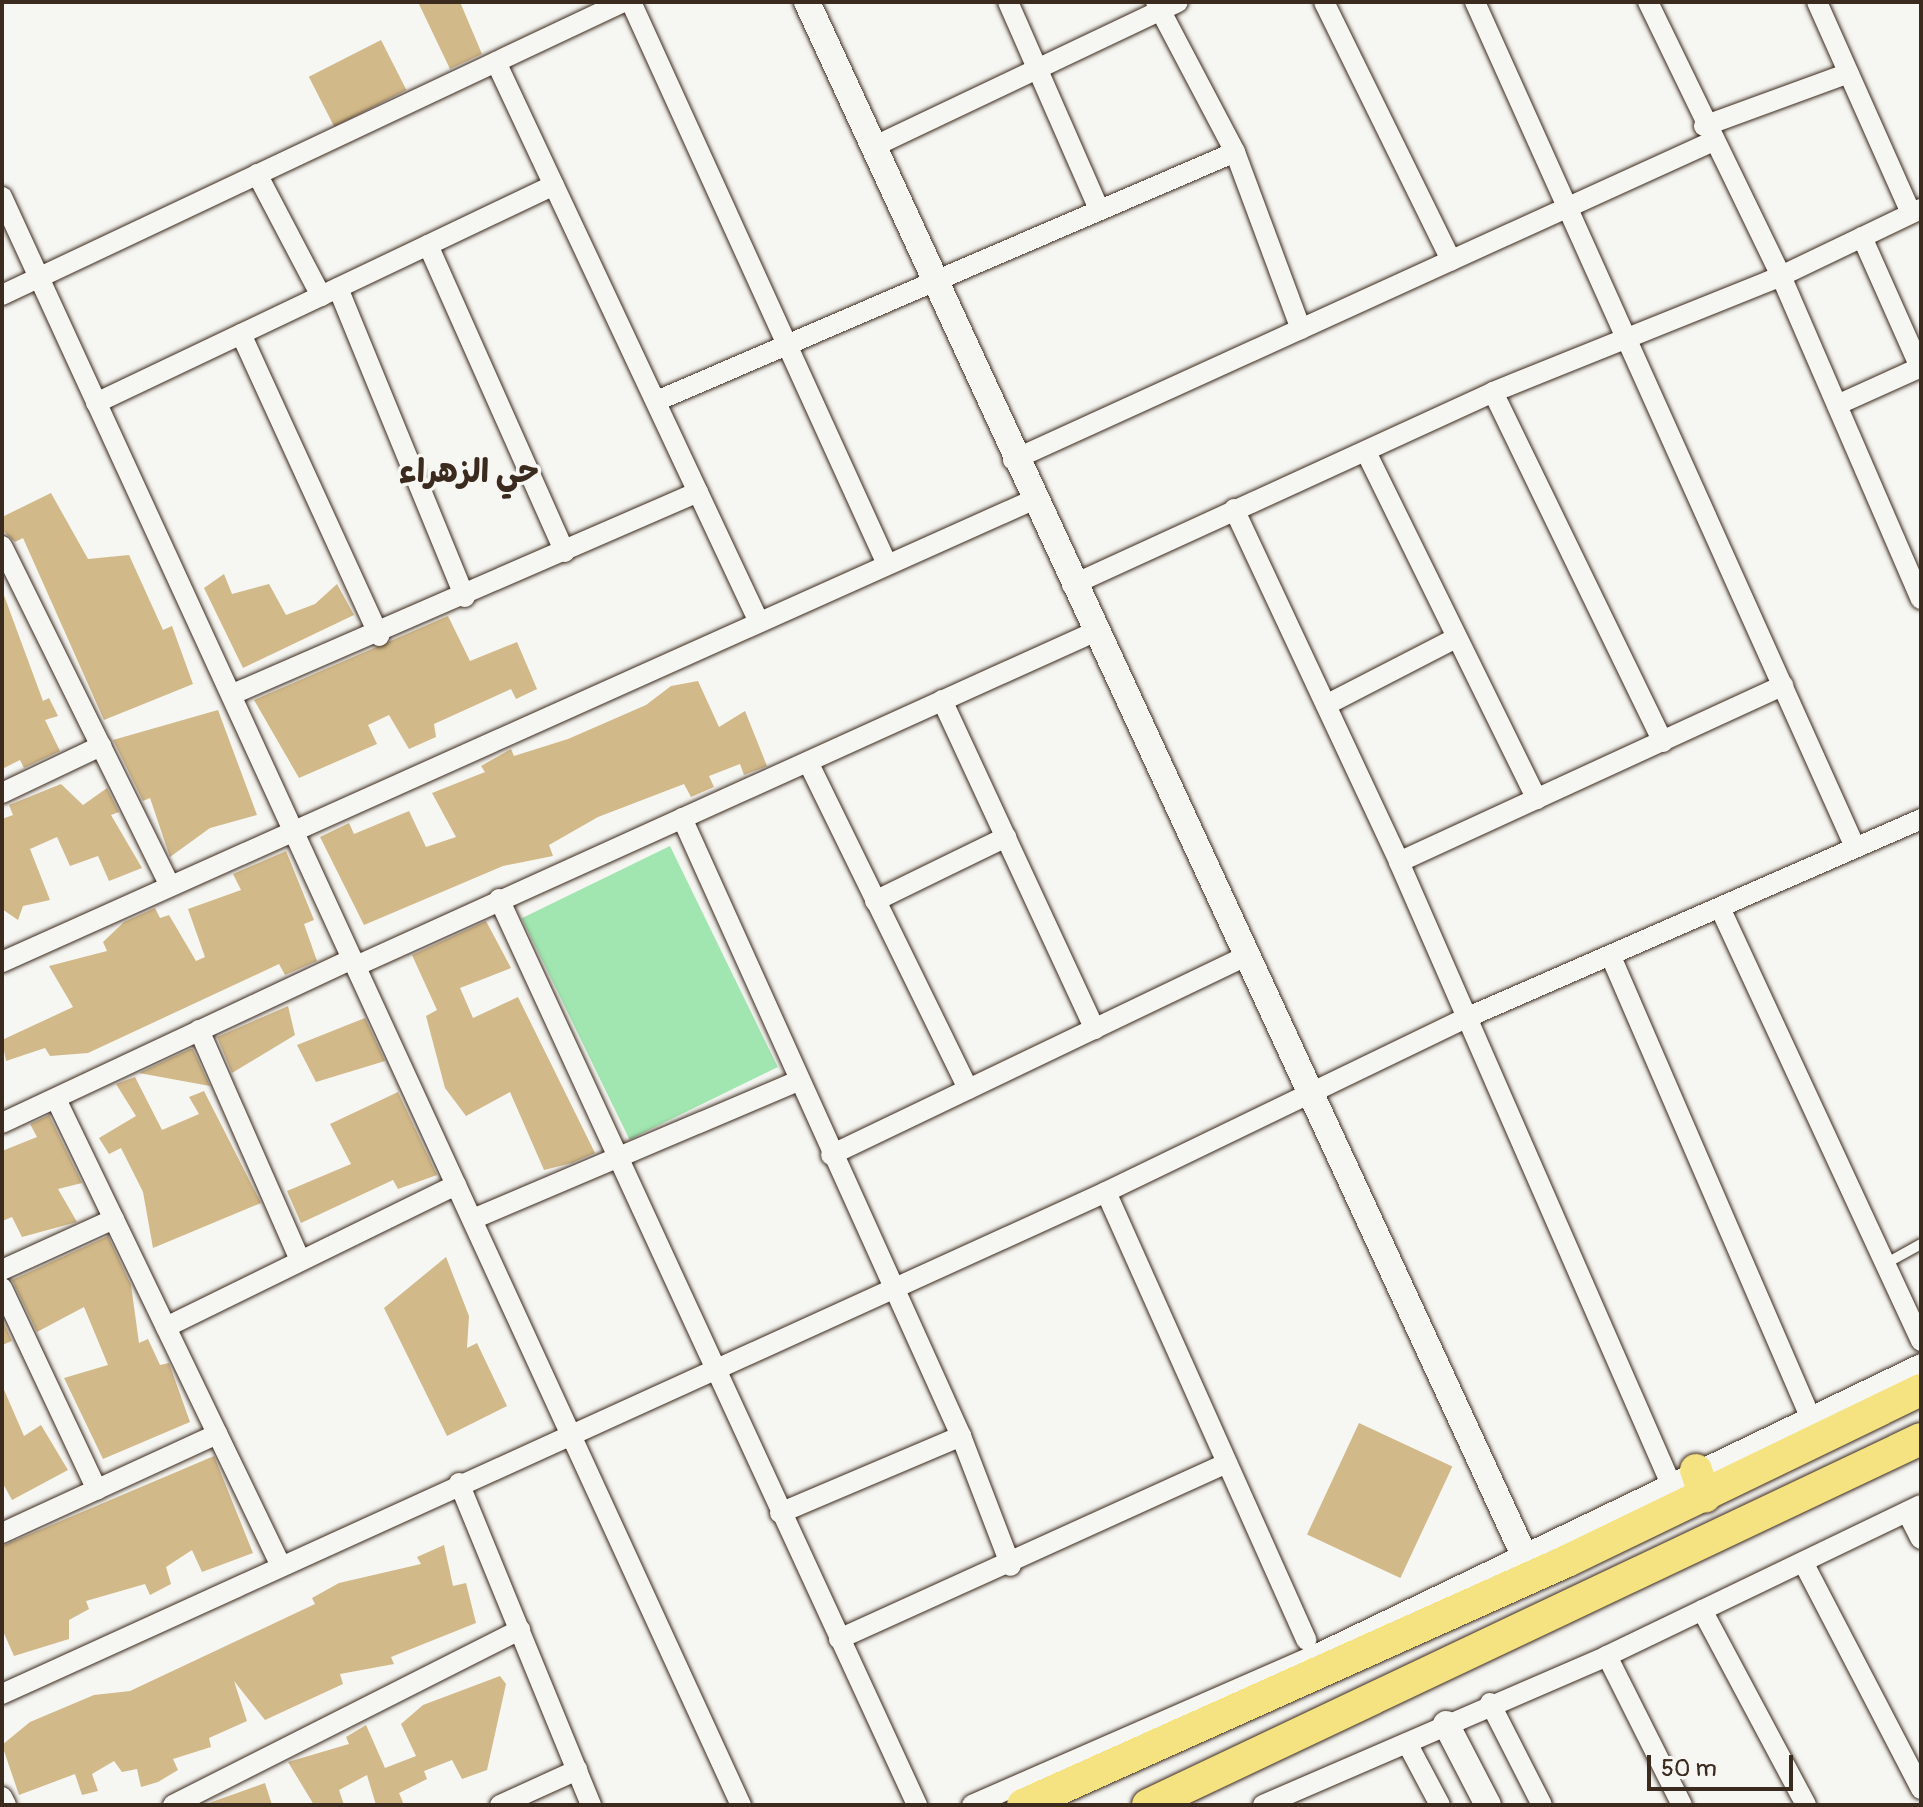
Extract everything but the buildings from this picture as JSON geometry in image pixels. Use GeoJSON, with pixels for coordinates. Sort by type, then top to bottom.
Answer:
{"type":"FeatureCollection","features":[{"type":"Feature","properties":{"kind":"main road"},"geometry":{"type":"LineString","coordinates":[[1023,1805],[1049,1783],[1690,1483],[1921,1390]]}},
{"type":"Feature","properties":{"kind":"main road"},"geometry":{"type":"LineString","coordinates":[[1148,1805],[1921,1439]]}},
{"type":"Feature","properties":{"kind":"street"},"geometry":{"type":"LineString","coordinates":[[2,295],[623,2]]}},
{"type":"Feature","properties":{"kind":"street"},"geometry":{"type":"LineString","coordinates":[[631,2],[787,351],[886,562]]}},
{"type":"Feature","properties":{"kind":"street"},"geometry":{"type":"LineString","coordinates":[[807,2],[875,146],[1013,460],[1523,1553]]}},
{"type":"Feature","properties":{"kind":"street"},"geometry":{"type":"LineString","coordinates":[[1008,2],[1098,207]]}},
{"type":"Feature","properties":{"kind":"street"},"geometry":{"type":"LineString","coordinates":[[1324,2],[1451,260]]}},
{"type":"Feature","properties":{"kind":"street"},"geometry":{"type":"LineString","coordinates":[[1475,2],[1855,847]]}},
{"type":"Feature","properties":{"kind":"street"},"geometry":{"type":"LineString","coordinates":[[1648,2],[1707,134],[1781,276],[1921,599]]}},
{"type":"Feature","properties":{"kind":"street"},"geometry":{"type":"LineString","coordinates":[[1072,585],[1493,392],[1781,276],[1916,211],[1817,2]]}},
{"type":"Feature","properties":{"kind":"street"},"geometry":{"type":"LineString","coordinates":[[875,146],[1165,5],[1235,152],[1301,329]]}},
{"type":"Feature","properties":{"kind":"street"},"geometry":{"type":"LineString","coordinates":[[496,62],[659,400],[758,620]]}},
{"type":"Feature","properties":{"kind":"street"},"geometry":{"type":"LineString","coordinates":[[1013,460],[1451,260],[1571,210],[1707,134],[1849,73]]}},
{"type":"Feature","properties":{"kind":"street"},"geometry":{"type":"LineString","coordinates":[[659,400],[787,351],[933,279],[1098,207],[1235,152]]}},
{"type":"Feature","properties":{"kind":"street"},"geometry":{"type":"LineString","coordinates":[[257,174],[329,292],[465,597]]}},
{"type":"Feature","properties":{"kind":"street"},"geometry":{"type":"LineString","coordinates":[[96,403],[554,185]]}},
{"type":"Feature","properties":{"kind":"street"},"geometry":{"type":"LineString","coordinates":[[2,197],[456,1185],[576,1434],[741,1805]]}},
{"type":"Feature","properties":{"kind":"street"},"geometry":{"type":"LineString","coordinates":[[1837,405],[1921,367],[1862,237]]}},
{"type":"Feature","properties":{"kind":"street"},"geometry":{"type":"LineString","coordinates":[[428,245],[565,552]]}},
{"type":"Feature","properties":{"kind":"street"},"geometry":{"type":"LineString","coordinates":[[241,334],[379,636]]}},
{"type":"Feature","properties":{"kind":"street"},"geometry":{"type":"LineString","coordinates":[[1493,392],[1663,742]]}},
{"type":"Feature","properties":{"kind":"street"},"geometry":{"type":"LineString","coordinates":[[1366,452],[1537,799]]}},
{"type":"Feature","properties":{"kind":"street"},"geometry":{"type":"LineString","coordinates":[[233,694],[379,636],[698,492]]}},
{"type":"Feature","properties":{"kind":"street"},"geometry":{"type":"LineString","coordinates":[[2,962],[886,562],[1033,500]]}},
{"type":"Feature","properties":{"kind":"street"},"geometry":{"type":"LineString","coordinates":[[1234,509],[1399,862],[1466,1018],[1690,1483]]}},
{"type":"Feature","properties":{"kind":"street"},"geometry":{"type":"LineString","coordinates":[[2,546],[170,886]]}},
{"type":"Feature","properties":{"kind":"street"},"geometry":{"type":"LineString","coordinates":[[2,1123],[199,1030],[809,764],[1094,632]]}},
{"type":"Feature","properties":{"kind":"street"},"geometry":{"type":"LineString","coordinates":[[1326,705],[1456,638]]}},
{"type":"Feature","properties":{"kind":"street"},"geometry":{"type":"LineString","coordinates":[[1399,862],[1783,685]]}},
{"type":"Feature","properties":{"kind":"street"},"geometry":{"type":"LineString","coordinates":[[942,700],[1095,1029]]}},
{"type":"Feature","properties":{"kind":"street"},"geometry":{"type":"LineString","coordinates":[[2,793],[101,746]]}},
{"type":"Feature","properties":{"kind":"street"},"geometry":{"type":"LineString","coordinates":[[809,764],[968,1089]]}},
{"type":"Feature","properties":{"kind":"street"},"geometry":{"type":"LineString","coordinates":[[682,818],[831,1155],[961,1436],[1011,1566]]}},
{"type":"Feature","properties":{"kind":"street"},"geometry":{"type":"LineString","coordinates":[[2,1694],[459,1483],[576,1434],[892,1287],[1106,1192],[1466,1018],[1612,959],[1921,819]]}},
{"type":"Feature","properties":{"kind":"street"},"geometry":{"type":"LineString","coordinates":[[875,901],[1006,837]]}},
{"type":"Feature","properties":{"kind":"street"},"geometry":{"type":"LineString","coordinates":[[499,899],[917,1805]]}},
{"type":"Feature","properties":{"kind":"street"},"geometry":{"type":"LineString","coordinates":[[1721,910],[1921,1341]]}},
{"type":"Feature","properties":{"kind":"street"},"geometry":{"type":"LineString","coordinates":[[831,1155],[1245,957]]}},
{"type":"Feature","properties":{"kind":"street"},"geometry":{"type":"LineString","coordinates":[[1612,959],[1810,1416]]}},
{"type":"Feature","properties":{"kind":"street"},"geometry":{"type":"LineString","coordinates":[[199,1030],[300,1260]]}},
{"type":"Feature","properties":{"kind":"street"},"geometry":{"type":"LineString","coordinates":[[473,1219],[798,1081]]}},
{"type":"Feature","properties":{"kind":"street"},"geometry":{"type":"LineString","coordinates":[[56,1099],[281,1566]]}},
{"type":"Feature","properties":{"kind":"street"},"geometry":{"type":"LineString","coordinates":[[166,1327],[456,1185]]}},
{"type":"Feature","properties":{"kind":"street"},"geometry":{"type":"LineString","coordinates":[[1106,1192],[1306,1640]]}},
{"type":"Feature","properties":{"kind":"street"},"geometry":{"type":"LineString","coordinates":[[2,1270],[114,1219]]}},
{"type":"Feature","properties":{"kind":"street"},"geometry":{"type":"LineString","coordinates":[[2,1288],[97,1490]]}},
{"type":"Feature","properties":{"kind":"street"},"geometry":{"type":"LineString","coordinates":[[972,1805],[1049,1783],[1523,1553],[1690,1483],[1810,1416],[1921,1364]]}},
{"type":"Feature","properties":{"kind":"street"},"geometry":{"type":"LineString","coordinates":[[2,1533],[217,1434]]}},
{"type":"Feature","properties":{"kind":"street"},"geometry":{"type":"LineString","coordinates":[[780,1513],[961,1436]]}},
{"type":"Feature","properties":{"kind":"street"},"geometry":{"type":"LineString","coordinates":[[839,1639],[1011,1566],[1227,1463]]}},
{"type":"Feature","properties":{"kind":"street"},"geometry":{"type":"LineString","coordinates":[[459,1483],[591,1805]]}},
{"type":"Feature","properties":{"kind":"street"},"geometry":{"type":"LineString","coordinates":[[1263,1805],[1286,1800],[1490,1703],[1607,1656],[1914,1508],[1921,1539]]}},
{"type":"Feature","properties":{"kind":"street"},"geometry":{"type":"LineString","coordinates":[[1803,1562],[1921,1789]]}},
{"type":"Feature","properties":{"kind":"street"},"geometry":{"type":"LineString","coordinates":[[1702,1610],[1806,1805]]}},
{"type":"Feature","properties":{"kind":"street"},"geometry":{"type":"LineString","coordinates":[[173,1805],[520,1630]]}},
{"type":"Feature","properties":{"kind":"street"},"geometry":{"type":"LineString","coordinates":[[1607,1656],[1682,1805]]}},
{"type":"Feature","properties":{"kind":"street"},"geometry":{"type":"LineString","coordinates":[[1490,1703],[1542,1805]]}},
{"type":"Feature","properties":{"kind":"street"},"geometry":{"type":"LineString","coordinates":[[1446,1724],[1488,1805]]}},
{"type":"Feature","properties":{"kind":"street"},"geometry":{"type":"LineString","coordinates":[[1407,1743],[1440,1805]]}},
{"type":"Feature","properties":{"kind":"street"},"geometry":{"type":"LineString","coordinates":[[500,1805],[577,1770]]}},
{"type":"Feature","properties":{"kind":"street"},"geometry":{"type":"LineString","coordinates":[[2,1797],[6,1805]]}},
{"type":"Feature","properties":{"kind":"lane"},"geometry":{"type":"LineString","coordinates":[[1885,1264],[1921,1244]]}},
{"type":"Feature","properties":{"kind":"green space"},"geometry":{"type":"Polygon","coordinates":[[[670,846],[778,1067],[630,1139],[522,918],[670,846]]]}},
{"type":"Feature","properties":{"kind":"district","name":"حي الزهراء"},"geometry":{"type":"Point","coordinates":[469,472]}}]}
